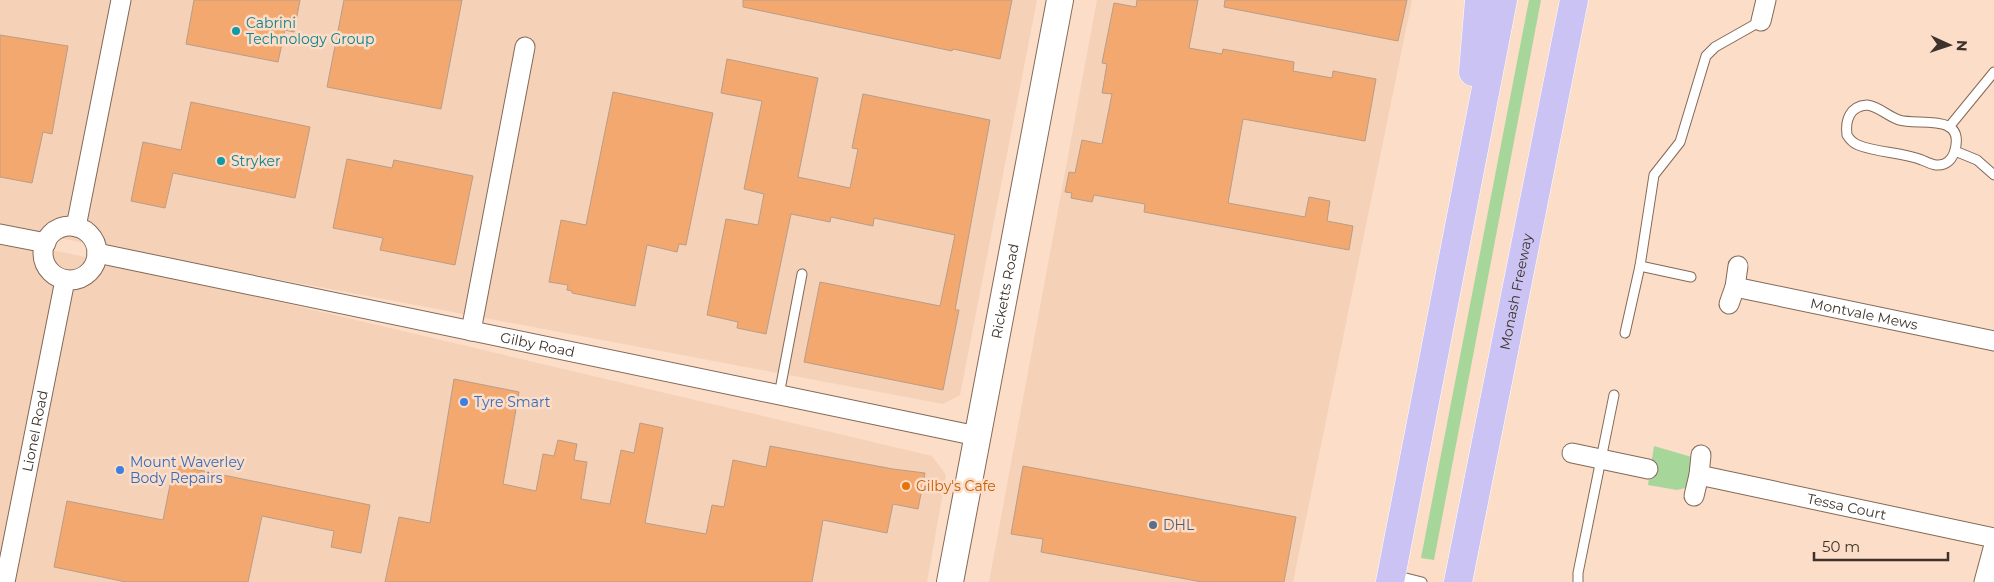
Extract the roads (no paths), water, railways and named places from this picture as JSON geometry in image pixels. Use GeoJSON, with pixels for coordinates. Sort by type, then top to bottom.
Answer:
{"type":"FeatureCollection","features":[{"type":"Feature","properties":{"kind":"highway"},"geometry":{"type":"LineString","coordinates":[[1460,216],[1479,0]]}},
{"type":"Feature","properties":{"kind":"highway"},"geometry":{"type":"LineString","coordinates":[[1391,579],[1503,0]]}},
{"type":"Feature","properties":{"kind":"highway","name":"Monash Freeway"},"geometry":{"type":"LineString","coordinates":[[1458,582],[1574,0]]}},
{"type":"Feature","properties":{"kind":"street"},"geometry":{"type":"LineString","coordinates":[[76,227],[121,0]]}},
{"type":"Feature","properties":{"kind":"street","name":"Ricketts Road"},"geometry":{"type":"LineString","coordinates":[[950,582],[1060,0]]}},
{"type":"Feature","properties":{"kind":"street"},"geometry":{"type":"LineString","coordinates":[[1761,20],[1766,0]]}},
{"type":"Feature","properties":{"kind":"street"},"geometry":{"type":"LineString","coordinates":[[470,331],[525,47]]}},
{"type":"Feature","properties":{"kind":"street"},"geometry":{"type":"LineString","coordinates":[[67,226],[84,230],[96,244],[96,263],[91,271],[84,276],[75,280],[65,280],[50,270],[45,262],[43,253],[46,243],[50,235],[58,229],[67,226]]}},
{"type":"Feature","properties":{"kind":"street"},"geometry":{"type":"LineString","coordinates":[[0,234],[46,243]]}},
{"type":"Feature","properties":{"kind":"street","name":"Gilby Road"},"geometry":{"type":"LineString","coordinates":[[97,253],[977,436]]}},
{"type":"Feature","properties":{"kind":"street","name":"Montvale Mews"},"geometry":{"type":"LineString","coordinates":[[1738,266],[1732,296],[1994,341]]}},
{"type":"Feature","properties":{"kind":"street","name":"Lionel Road"},"geometry":{"type":"LineString","coordinates":[[5,582],[65,280]]}},
{"type":"Feature","properties":{"kind":"street"},"geometry":{"type":"LineString","coordinates":[[1572,453],[1648,469]]}},
{"type":"Feature","properties":{"kind":"street"},"geometry":{"type":"LineString","coordinates":[[1694,496],[1701,455]]}},
{"type":"Feature","properties":{"kind":"street","name":"Tessa Court"},"geometry":{"type":"LineString","coordinates":[[1699,475],[1994,538]]}},
{"type":"Feature","properties":{"kind":"street"},"geometry":{"type":"LineString","coordinates":[[1984,582],[1994,545]]}},
{"type":"Feature","properties":{"kind":"lane"},"geometry":{"type":"LineString","coordinates":[[1625,333],[1640,266],[1654,175],[1680,142],[1706,56],[1715,47],[1761,20]]}},
{"type":"Feature","properties":{"kind":"lane"},"geometry":{"type":"LineString","coordinates":[[1949,127],[1994,72]]}},
{"type":"Feature","properties":{"kind":"lane"},"geometry":{"type":"LineString","coordinates":[[1860,106],[1875,106],[1899,120],[1943,123],[1949,127],[1956,137],[1955,151],[1947,163],[1942,165],[1932,164],[1900,153],[1857,145],[1847,135],[1846,128],[1849,115],[1860,106]]}},
{"type":"Feature","properties":{"kind":"lane"},"geometry":{"type":"LineString","coordinates":[[1955,151],[1978,160],[1994,175]]}},
{"type":"Feature","properties":{"kind":"lane"},"geometry":{"type":"LineString","coordinates":[[1640,266],[1691,277]]}},
{"type":"Feature","properties":{"kind":"lane"},"geometry":{"type":"LineString","coordinates":[[779,395],[802,274]]}},
{"type":"Feature","properties":{"kind":"lane"},"geometry":{"type":"LineString","coordinates":[[1578,582],[1578,573],[1614,395]]}},
{"type":"Feature","properties":{"kind":"lane"},"geometry":{"type":"LineString","coordinates":[[1391,579],[1422,582]]}},
{"type":"Feature","properties":{"kind":"place","name":"Cabrini Technology Group"},"geometry":{"type":"Point","coordinates":[236,31]}},
{"type":"Feature","properties":{"kind":"place","name":"Stryker"},"geometry":{"type":"Point","coordinates":[221,161]}},
{"type":"Feature","properties":{"kind":"place","name":"Tyre Smart"},"geometry":{"type":"Point","coordinates":[464,402]}},
{"type":"Feature","properties":{"kind":"place","name":"Mount Waverley Body Repairs"},"geometry":{"type":"Point","coordinates":[120,470]}},
{"type":"Feature","properties":{"kind":"place","name":"Gilby's Cafe"},"geometry":{"type":"Point","coordinates":[906,486]}},
{"type":"Feature","properties":{"kind":"place","name":"DHL"},"geometry":{"type":"Point","coordinates":[1153,525]}}]}
